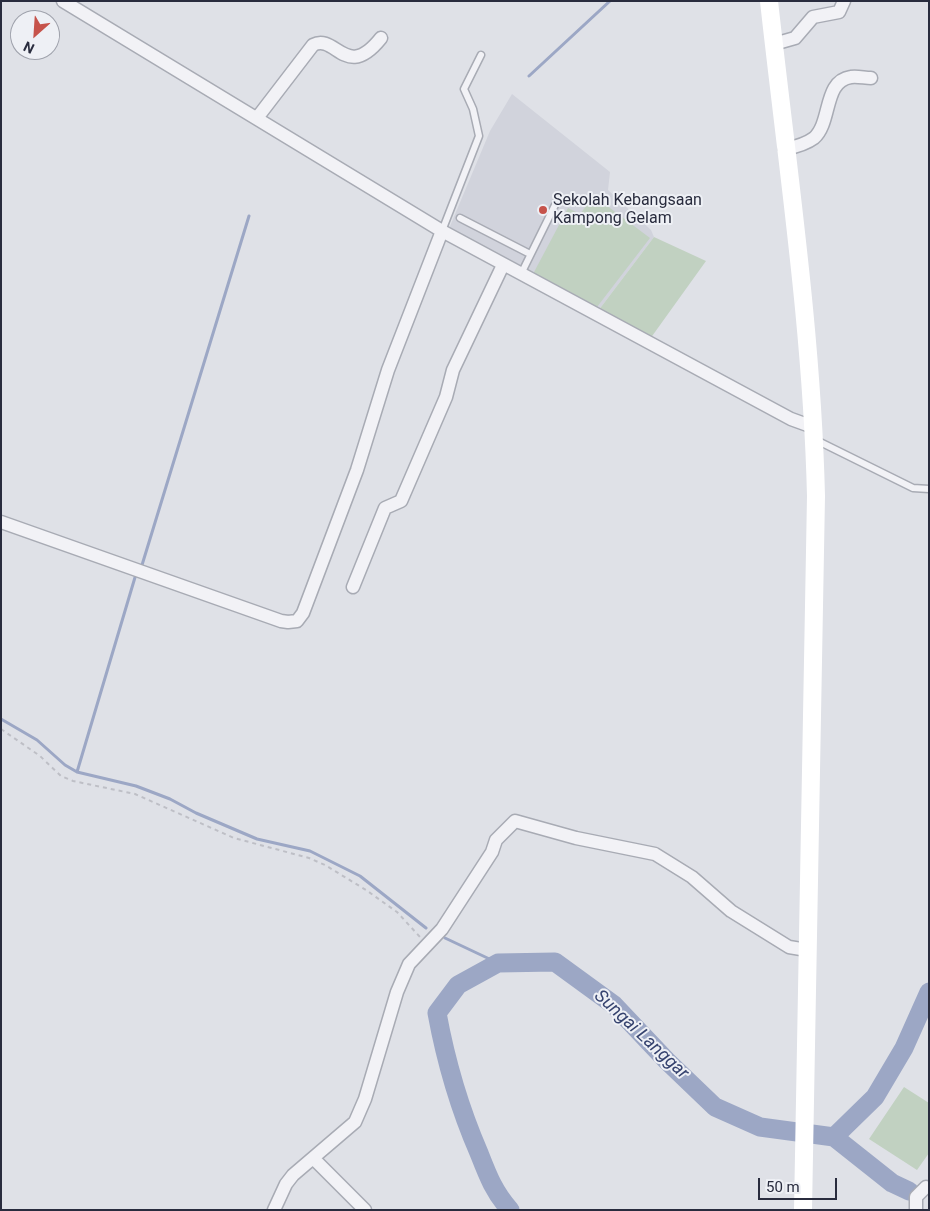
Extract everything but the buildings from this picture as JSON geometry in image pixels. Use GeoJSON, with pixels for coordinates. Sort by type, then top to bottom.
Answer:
{"type":"FeatureCollection","features":[{"type":"Feature","properties":{"kind":"main road"},"geometry":{"type":"LineString","coordinates":[[769,1],[808,350],[816,496],[803,1210]]}},
{"type":"Feature","properties":{"kind":"street"},"geometry":{"type":"LineString","coordinates":[[63,1],[442,232],[814,433]]}},
{"type":"Feature","properties":{"kind":"street"},"geometry":{"type":"LineString","coordinates":[[774,44],[795,38],[813,17],[839,12],[844,1]]}},
{"type":"Feature","properties":{"kind":"street"},"geometry":{"type":"LineString","coordinates":[[257,118],[313,45],[322,43],[348,55],[361,56],[371,50],[381,38]]}},
{"type":"Feature","properties":{"kind":"street"},"geometry":{"type":"LineString","coordinates":[[785,149],[805,143],[819,132],[826,120],[832,92],[840,83],[849,77],[871,78]]}},
{"type":"Feature","properties":{"kind":"street"},"geometry":{"type":"LineString","coordinates":[[1,522],[281,621],[297,621],[303,613],[357,470],[388,370],[442,232]]}},
{"type":"Feature","properties":{"kind":"street"},"geometry":{"type":"LineString","coordinates":[[353,587],[385,508],[401,501],[446,397],[453,370],[502,265]]}},
{"type":"Feature","properties":{"kind":"street"},"geometry":{"type":"LineString","coordinates":[[274,1210],[289,1180],[355,1122],[365,1099],[402,980],[414,957],[442,929],[492,852],[496,840],[515,821],[576,838],[655,854],[692,877],[730,911],[789,946],[808,950]]}},
{"type":"Feature","properties":{"kind":"street"},"geometry":{"type":"LineString","coordinates":[[314,1159],[366,1210]]}},
{"type":"Feature","properties":{"kind":"street"},"geometry":{"type":"LineString","coordinates":[[916,1210],[916,1198],[928,1183]]}},
{"type":"Feature","properties":{"kind":"lane"},"geometry":{"type":"LineString","coordinates":[[442,232],[478,142],[477,123],[464,89],[481,55]]}},
{"type":"Feature","properties":{"kind":"lane"},"geometry":{"type":"LineString","coordinates":[[521,274],[558,199]]}},
{"type":"Feature","properties":{"kind":"lane"},"geometry":{"type":"LineString","coordinates":[[460,218],[530,254]]}},
{"type":"Feature","properties":{"kind":"lane"},"geometry":{"type":"LineString","coordinates":[[814,433],[913,488],[929,488]]}},
{"type":"Feature","properties":{"kind":"path"},"geometry":{"type":"LineString","coordinates":[[1,729],[40,756],[61,776],[73,781],[134,794],[234,838],[309,858],[325,865],[397,912],[427,944]]}},
{"type":"Feature","properties":{"kind":"shaded area","name":"Sekolah Kebangsaan Kampong Gelam"},"geometry":{"type":"Polygon","coordinates":[[[512,94],[610,172],[608,190],[651,230],[654,237],[598,311],[448,231],[490,131],[512,94]]]}},
{"type":"Feature","properties":{"kind":"green space"},"geometry":{"type":"Polygon","coordinates":[[[594,196],[650,238],[597,307],[533,274],[568,208],[580,214],[594,196]]]}},
{"type":"Feature","properties":{"kind":"green space"},"geometry":{"type":"Polygon","coordinates":[[[654,237],[706,261],[650,339],[598,311],[654,237]]]}},
{"type":"Feature","properties":{"kind":"green space"},"geometry":{"type":"Polygon","coordinates":[[[904,1087],[929,1103],[929,1153],[917,1170],[869,1139],[904,1087]]]}},
{"type":"Feature","properties":{"kind":"waterway"},"geometry":{"type":"LineString","coordinates":[[529,76],[610,1]]}},
{"type":"Feature","properties":{"kind":"waterway"},"geometry":{"type":"LineString","coordinates":[[142,565],[249,216]]}},
{"type":"Feature","properties":{"kind":"waterway"},"geometry":{"type":"LineString","coordinates":[[77,772],[136,574]]}},
{"type":"Feature","properties":{"kind":"waterway"},"geometry":{"type":"LineString","coordinates":[[1,719],[37,740],[65,765],[77,772],[136,786],[170,799],[196,813],[257,839],[310,851],[360,876],[426,928]]}},
{"type":"Feature","properties":{"kind":"waterway"},"geometry":{"type":"LineString","coordinates":[[445,938],[498,963]]}},
{"type":"Feature","properties":{"kind":"waterway","name":"Sungai Langgar"},"geometry":{"type":"LineString","coordinates":[[510,1210],[500,1197],[485,1169],[465,1119],[449,1067],[437,1013],[458,985],[498,963],[555,962],[614,1005],[667,1061],[715,1107],[760,1127],[834,1137],[875,1097],[904,1048],[929,992]]}},
{"type":"Feature","properties":{"kind":"waterway"},"geometry":{"type":"LineString","coordinates":[[834,1137],[892,1183],[909,1191]]}},
{"type":"Feature","properties":{"kind":"place","name":"Sekolah Kebangsaan Kampong Gelam"},"geometry":{"type":"Point","coordinates":[543,210]}}]}
